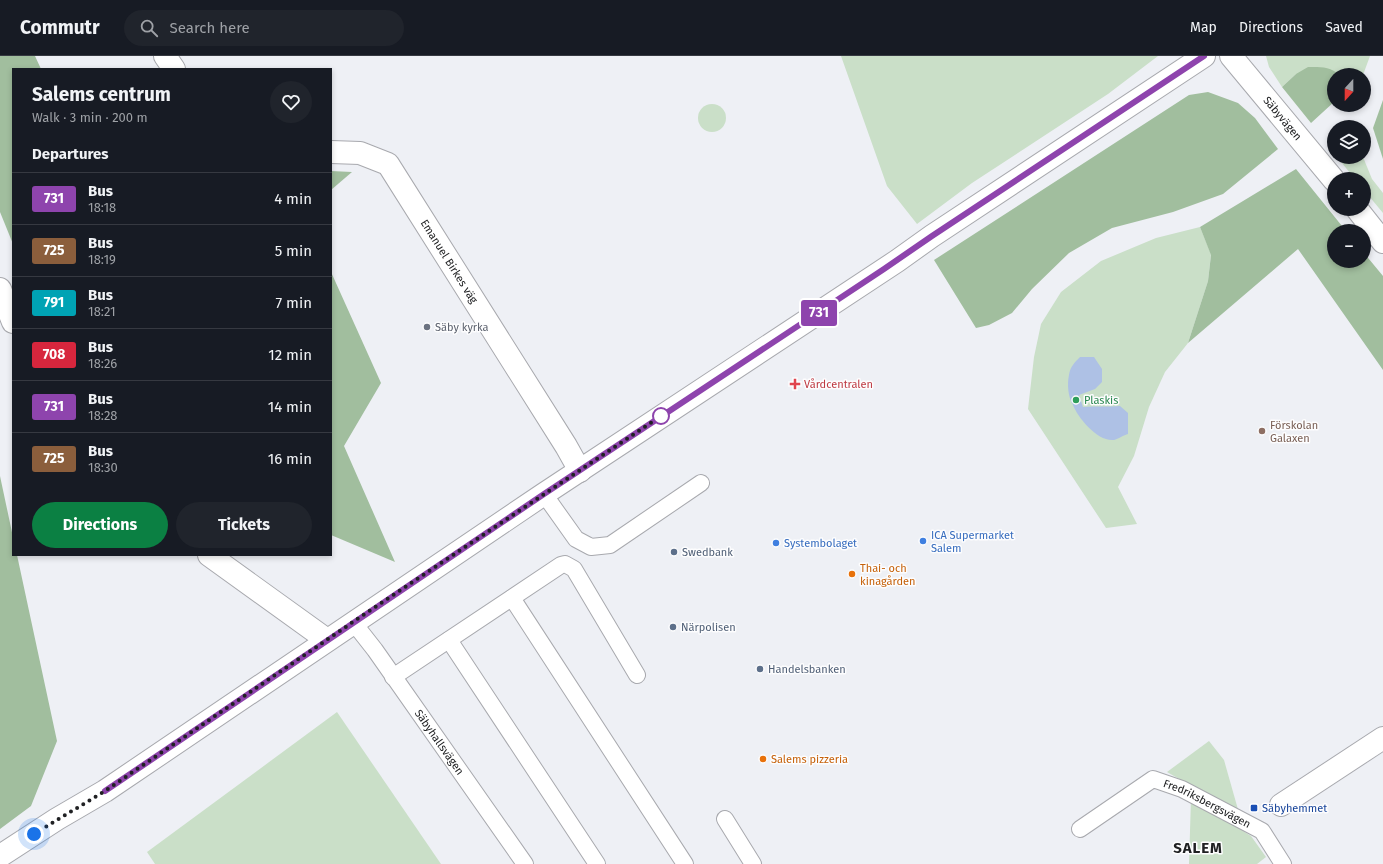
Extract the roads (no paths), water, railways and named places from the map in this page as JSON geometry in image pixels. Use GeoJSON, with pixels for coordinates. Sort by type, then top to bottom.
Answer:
{"type":"FeatureCollection","features":[{"type":"Feature","properties":{"kind":"street"},"geometry":{"type":"LineString","coordinates":[[165,56],[173,68]]}},
{"type":"Feature","properties":{"kind":"street"},"geometry":{"type":"LineString","coordinates":[[0,856],[57,819],[105,791],[544,494],[1204,56]]}},
{"type":"Feature","properties":{"kind":"street","name":"Säbyvägen"},"geometry":{"type":"LineString","coordinates":[[1231,56],[1327,172]]}},
{"type":"Feature","properties":{"kind":"street","name":"Emanuel Birkes väg"},"geometry":{"type":"LineString","coordinates":[[332,152],[360,153],[388,164],[566,446],[580,471]]}},
{"type":"Feature","properties":{"kind":"street"},"geometry":{"type":"LineString","coordinates":[[1363,216],[1383,242]]}},
{"type":"Feature","properties":{"kind":"street"},"geometry":{"type":"LineString","coordinates":[[0,289],[12,319]]}},
{"type":"Feature","properties":{"kind":"street"},"geometry":{"type":"LineString","coordinates":[[210,556],[327,640]]}},
{"type":"Feature","properties":{"kind":"street"},"geometry":{"type":"LineString","coordinates":[[1281,805],[1383,738]]}},
{"type":"Feature","properties":{"kind":"lane"},"geometry":{"type":"LineString","coordinates":[[544,494],[576,539],[591,547],[610,545],[701,482]]}},
{"type":"Feature","properties":{"kind":"lane"},"geometry":{"type":"LineString","coordinates":[[393,677],[561,565],[565,564],[574,570],[637,675]]}},
{"type":"Feature","properties":{"kind":"lane"},"geometry":{"type":"LineString","coordinates":[[512,598],[685,864]]}},
{"type":"Feature","properties":{"kind":"lane","name":"Säbyhallsvägen"},"geometry":{"type":"LineString","coordinates":[[353,622],[525,864]]}},
{"type":"Feature","properties":{"kind":"lane"},"geometry":{"type":"LineString","coordinates":[[449,640],[597,864]]}},
{"type":"Feature","properties":{"kind":"lane","name":"Fredriksbergsvägen"},"geometry":{"type":"LineString","coordinates":[[1080,829],[1152,779],[1182,788],[1262,831],[1283,864]]}},
{"type":"Feature","properties":{"kind":"lane"},"geometry":{"type":"LineString","coordinates":[[725,819],[753,864]]}},
{"type":"Feature","properties":{"kind":"water","name":"Plaskis"},"geometry":{"type":"Polygon","coordinates":[[[1080,357],[1094,357],[1102,369],[1102,382],[1095,389],[1079,395],[1083,407],[1120,406],[1128,413],[1128,434],[1114,440],[1108,440],[1095,433],[1079,416],[1071,402],[1068,379],[1072,367],[1080,357]]]}},
{"type":"Feature","properties":{"kind":"place","name":"Säby kyrka"},"geometry":{"type":"Point","coordinates":[427,327]}},
{"type":"Feature","properties":{"kind":"place","name":"Vårdcentralen"},"geometry":{"type":"Point","coordinates":[795,384]}},
{"type":"Feature","properties":{"kind":"place","name":"Plaskis"},"geometry":{"type":"Point","coordinates":[1076,400]}},
{"type":"Feature","properties":{"kind":"place","name":"Förskolan Galaxen"},"geometry":{"type":"Point","coordinates":[1262,431]}},
{"type":"Feature","properties":{"kind":"place","name":"ICA Supermarket Salem"},"geometry":{"type":"Point","coordinates":[923,541]}},
{"type":"Feature","properties":{"kind":"place","name":"Systembolaget"},"geometry":{"type":"Point","coordinates":[776,543]}},
{"type":"Feature","properties":{"kind":"place","name":"Swedbank"},"geometry":{"type":"Point","coordinates":[674,552]}},
{"type":"Feature","properties":{"kind":"place","name":"Thai- och kinagården"},"geometry":{"type":"Point","coordinates":[852,574]}},
{"type":"Feature","properties":{"kind":"place","name":"Närpolisen"},"geometry":{"type":"Point","coordinates":[673,627]}},
{"type":"Feature","properties":{"kind":"place","name":"Handelsbanken"},"geometry":{"type":"Point","coordinates":[760,669]}},
{"type":"Feature","properties":{"kind":"place","name":"Salems pizzeria"},"geometry":{"type":"Point","coordinates":[763,759]}},
{"type":"Feature","properties":{"kind":"place","name":"Säbyhemmet"},"geometry":{"type":"Point","coordinates":[1254,808]}},
{"type":"Feature","properties":{"kind":"district","name":"SALEM"},"geometry":{"type":"Point","coordinates":[1198,848]}}]}
